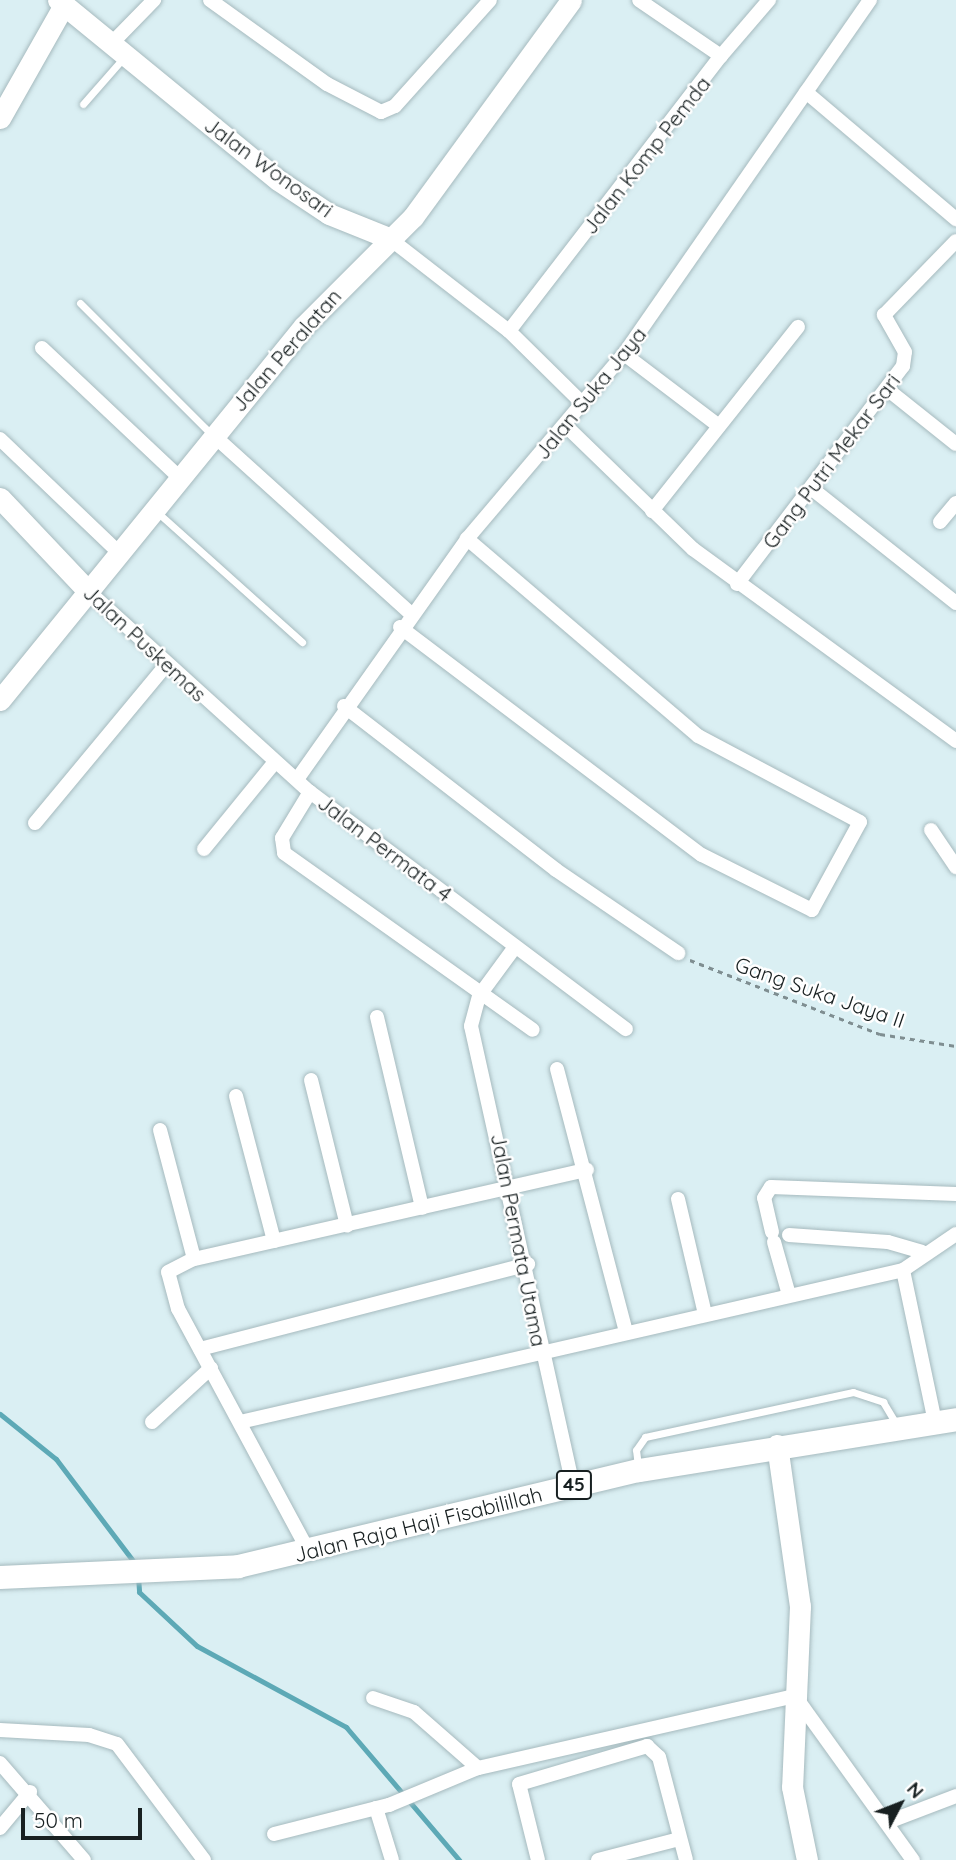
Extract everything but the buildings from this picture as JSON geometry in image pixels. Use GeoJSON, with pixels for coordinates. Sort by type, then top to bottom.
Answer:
{"type":"FeatureCollection","features":[{"type":"Feature","properties":{"kind":"main road","name":"Jalan Raja Haji Fisabilillah"},"geometry":{"type":"LineString","coordinates":[[0,1577],[195,1570],[309,1552],[639,1470],[777,1445],[946,1420]]}},
{"type":"Feature","properties":{"kind":"street"},"geometry":{"type":"LineString","coordinates":[[118,50],[154,0]]}},
{"type":"Feature","properties":{"kind":"street"},"geometry":{"type":"LineString","coordinates":[[210,0],[327,84],[381,112],[403,98],[490,0]]}},
{"type":"Feature","properties":{"kind":"street","name":"Jalan Peralatan"},"geometry":{"type":"LineString","coordinates":[[0,700],[89,591],[116,550],[212,434],[389,238],[413,217],[571,0]]}},
{"type":"Feature","properties":{"kind":"street","name":"Jalan Komp Pemda"},"geometry":{"type":"LineString","coordinates":[[509,331],[721,56],[639,0]]}},
{"type":"Feature","properties":{"kind":"street"},"geometry":{"type":"LineString","coordinates":[[721,56],[769,0]]}},
{"type":"Feature","properties":{"kind":"street","name":"Jalan Suka Jaya"},"geometry":{"type":"LineString","coordinates":[[298,778],[344,706],[410,613],[467,539],[624,354],[870,0]]}},
{"type":"Feature","properties":{"kind":"street"},"geometry":{"type":"LineString","coordinates":[[0,117],[61,2]]}},
{"type":"Feature","properties":{"kind":"street","name":"Jalan Wonosari"},"geometry":{"type":"LineString","coordinates":[[61,2],[278,180],[329,214],[389,238],[509,331],[582,403]]}},
{"type":"Feature","properties":{"kind":"street"},"geometry":{"type":"LineString","coordinates":[[806,92],[956,219]]}},
{"type":"Feature","properties":{"kind":"street","name":"Gang Putri Mekar Sari"},"geometry":{"type":"LineString","coordinates":[[737,584],[887,388],[906,359],[884,320],[886,310],[956,241]]}},
{"type":"Feature","properties":{"kind":"street"},"geometry":{"type":"LineString","coordinates":[[652,511],[798,327]]}},
{"type":"Feature","properties":{"kind":"street"},"geometry":{"type":"LineString","coordinates":[[42,348],[177,475]]}},
{"type":"Feature","properties":{"kind":"street"},"geometry":{"type":"LineString","coordinates":[[624,354],[719,426]]}},
{"type":"Feature","properties":{"kind":"street"},"geometry":{"type":"LineString","coordinates":[[887,388],[956,444]]}},
{"type":"Feature","properties":{"kind":"street"},"geometry":{"type":"LineString","coordinates":[[565,425],[652,511],[737,584],[956,741]]}},
{"type":"Feature","properties":{"kind":"street"},"geometry":{"type":"LineString","coordinates":[[212,434],[410,613]]}},
{"type":"Feature","properties":{"kind":"street"},"geometry":{"type":"LineString","coordinates":[[0,439],[116,550]]}},
{"type":"Feature","properties":{"kind":"street"},"geometry":{"type":"LineString","coordinates":[[811,488],[956,603]]}},
{"type":"Feature","properties":{"kind":"street","name":"Jalan Puskemas"},"geometry":{"type":"LineString","coordinates":[[0,498],[89,591],[275,762],[298,778],[310,792]]}},
{"type":"Feature","properties":{"kind":"street"},"geometry":{"type":"LineString","coordinates":[[940,522],[956,503]]}},
{"type":"Feature","properties":{"kind":"street"},"geometry":{"type":"LineString","coordinates":[[400,627],[702,855],[812,910],[860,822],[698,736],[467,539]]}},
{"type":"Feature","properties":{"kind":"street"},"geometry":{"type":"LineString","coordinates":[[35,823],[166,664]]}},
{"type":"Feature","properties":{"kind":"street"},"geometry":{"type":"LineString","coordinates":[[344,706],[556,870],[678,953]]}},
{"type":"Feature","properties":{"kind":"street"},"geometry":{"type":"LineString","coordinates":[[204,849],[275,762]]}},
{"type":"Feature","properties":{"kind":"street","name":"Jalan Permata 4"},"geometry":{"type":"LineString","coordinates":[[533,1030],[479,996],[284,853],[282,838],[310,792],[626,1029]]}},
{"type":"Feature","properties":{"kind":"street"},"geometry":{"type":"LineString","coordinates":[[931,830],[956,867]]}},
{"type":"Feature","properties":{"kind":"street"},"geometry":{"type":"LineString","coordinates":[[479,996],[516,947]]}},
{"type":"Feature","properties":{"kind":"street","name":"Jalan Permata Utama"},"geometry":{"type":"LineString","coordinates":[[479,996],[471,1026],[528,1264],[542,1354],[573,1485]]}},
{"type":"Feature","properties":{"kind":"street"},"geometry":{"type":"LineString","coordinates":[[377,1017],[422,1208]]}},
{"type":"Feature","properties":{"kind":"street"},"geometry":{"type":"LineString","coordinates":[[557,1069],[587,1170],[626,1332]]}},
{"type":"Feature","properties":{"kind":"street"},"geometry":{"type":"LineString","coordinates":[[311,1080],[347,1226]]}},
{"type":"Feature","properties":{"kind":"street"},"geometry":{"type":"LineString","coordinates":[[236,1096],[274,1241]]}},
{"type":"Feature","properties":{"kind":"street"},"geometry":{"type":"LineString","coordinates":[[160,1130],[194,1259]]}},
{"type":"Feature","properties":{"kind":"street"},"geometry":{"type":"LineString","coordinates":[[309,1552],[200,1349],[167,1277],[173,1266],[509,1185],[587,1170]]}},
{"type":"Feature","properties":{"kind":"street"},"geometry":{"type":"LineString","coordinates":[[789,1295],[764,1198],[771,1187],[956,1194]]}},
{"type":"Feature","properties":{"kind":"street"},"geometry":{"type":"LineString","coordinates":[[678,1199],[705,1314]]}},
{"type":"Feature","properties":{"kind":"street"},"geometry":{"type":"LineString","coordinates":[[240,1422],[903,1270],[922,1252],[956,1234]]}},
{"type":"Feature","properties":{"kind":"street"},"geometry":{"type":"LineString","coordinates":[[789,1235],[888,1242],[922,1252]]}},
{"type":"Feature","properties":{"kind":"street"},"geometry":{"type":"LineString","coordinates":[[200,1349],[528,1264]]}},
{"type":"Feature","properties":{"kind":"street"},"geometry":{"type":"LineString","coordinates":[[903,1270],[946,1420]]}},
{"type":"Feature","properties":{"kind":"street"},"geometry":{"type":"LineString","coordinates":[[152,1422],[211,1368]]}},
{"type":"Feature","properties":{"kind":"street"},"geometry":{"type":"LineString","coordinates":[[777,1445],[800,1606],[792,1787],[807,1860]]}},
{"type":"Feature","properties":{"kind":"street"},"geometry":{"type":"LineString","coordinates":[[274,1834],[376,1808],[478,1768],[795,1696]]}},
{"type":"Feature","properties":{"kind":"street"},"geometry":{"type":"LineString","coordinates":[[795,1696],[913,1860]]}},
{"type":"Feature","properties":{"kind":"street"},"geometry":{"type":"LineString","coordinates":[[373,1698],[414,1712],[478,1768]]}},
{"type":"Feature","properties":{"kind":"street"},"geometry":{"type":"LineString","coordinates":[[0,1730],[89,1735],[117,1744],[204,1860]]}},
{"type":"Feature","properties":{"kind":"street"},"geometry":{"type":"LineString","coordinates":[[538,1860],[519,1784],[647,1746],[659,1757],[686,1860]]}},
{"type":"Feature","properties":{"kind":"street"},"geometry":{"type":"LineString","coordinates":[[0,1763],[30,1792],[84,1860]]}},
{"type":"Feature","properties":{"kind":"street"},"geometry":{"type":"LineString","coordinates":[[0,1828],[30,1792]]}},
{"type":"Feature","properties":{"kind":"street"},"geometry":{"type":"LineString","coordinates":[[888,1822],[956,1796]]}},
{"type":"Feature","properties":{"kind":"street"},"geometry":{"type":"LineString","coordinates":[[376,1808],[393,1860]]}},
{"type":"Feature","properties":{"kind":"street"},"geometry":{"type":"LineString","coordinates":[[598,1860],[679,1839]]}},
{"type":"Feature","properties":{"kind":"lane"},"geometry":{"type":"LineString","coordinates":[[83,104],[118,50]]}},
{"type":"Feature","properties":{"kind":"lane"},"geometry":{"type":"LineString","coordinates":[[80,303],[212,434]]}},
{"type":"Feature","properties":{"kind":"lane"},"geometry":{"type":"LineString","coordinates":[[152,507],[302,642]]}},
{"type":"Feature","properties":{"kind":"lane"},"geometry":{"type":"LineString","coordinates":[[639,1470],[636,1450],[645,1437],[853,1392],[883,1402],[898,1427]]}},
{"type":"Feature","properties":{"kind":"path","name":"Gang Suka Jaya II"},"geometry":{"type":"LineString","coordinates":[[678,953],[768,995],[880,1034],[956,1046]]}},
{"type":"Feature","properties":{"kind":"waterway"},"geometry":{"type":"LineString","coordinates":[[0,1414],[56,1459],[137,1566]]}},
{"type":"Feature","properties":{"kind":"waterway"},"geometry":{"type":"LineString","coordinates":[[138,1576],[139,1592],[197,1646],[346,1727],[459,1860]]}}]}
